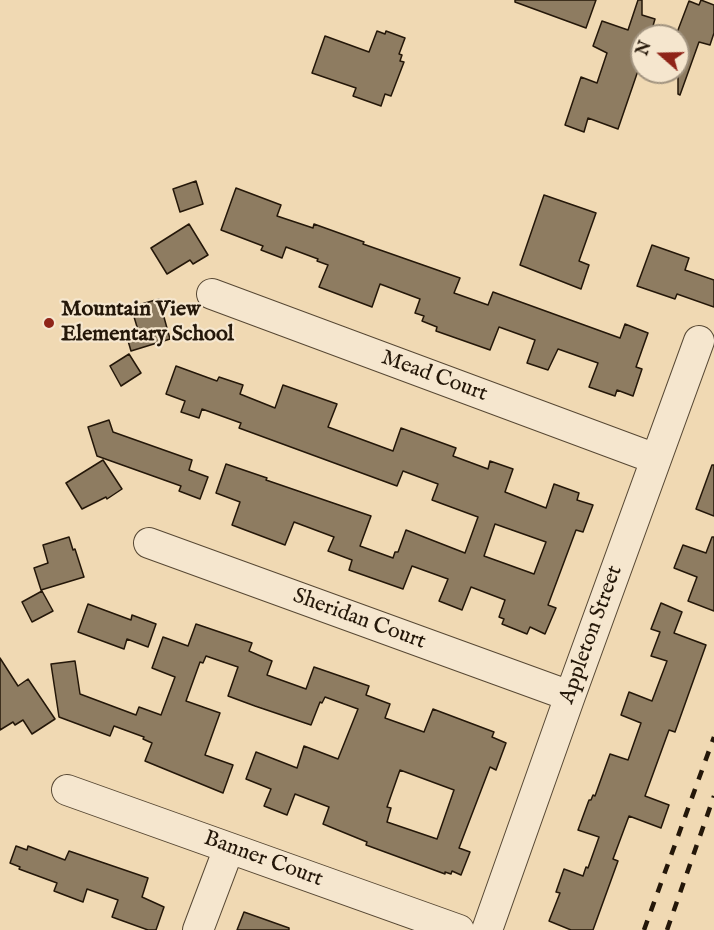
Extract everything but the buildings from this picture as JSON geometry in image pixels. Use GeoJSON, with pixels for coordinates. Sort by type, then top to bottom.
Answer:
{"type":"FeatureCollection","features":[{"type":"Feature","properties":{"kind":"street","name":"Mead Court"},"geometry":{"type":"LineString","coordinates":[[212,294],[656,459]]}},
{"type":"Feature","properties":{"kind":"street","name":"Appleton Street"},"geometry":{"type":"LineString","coordinates":[[487,930],[699,341]]}},
{"type":"Feature","properties":{"kind":"street","name":"Sheridan Court"},"geometry":{"type":"LineString","coordinates":[[149,543],[570,696]]}},
{"type":"Feature","properties":{"kind":"street","name":"Banner Court"},"geometry":{"type":"LineString","coordinates":[[67,790],[459,930]]}},
{"type":"Feature","properties":{"kind":"street"},"geometry":{"type":"LineString","coordinates":[[198,930],[229,848]]}},
{"type":"Feature","properties":{"kind":"railway"},"geometry":{"type":"LineString","coordinates":[[644,930],[714,737]]}},
{"type":"Feature","properties":{"kind":"railway"},"geometry":{"type":"LineString","coordinates":[[667,930],[714,796]]}},
{"type":"Feature","properties":{"kind":"place","name":"Mountain View Elementary School"},"geometry":{"type":"Point","coordinates":[49,323]}}]}
